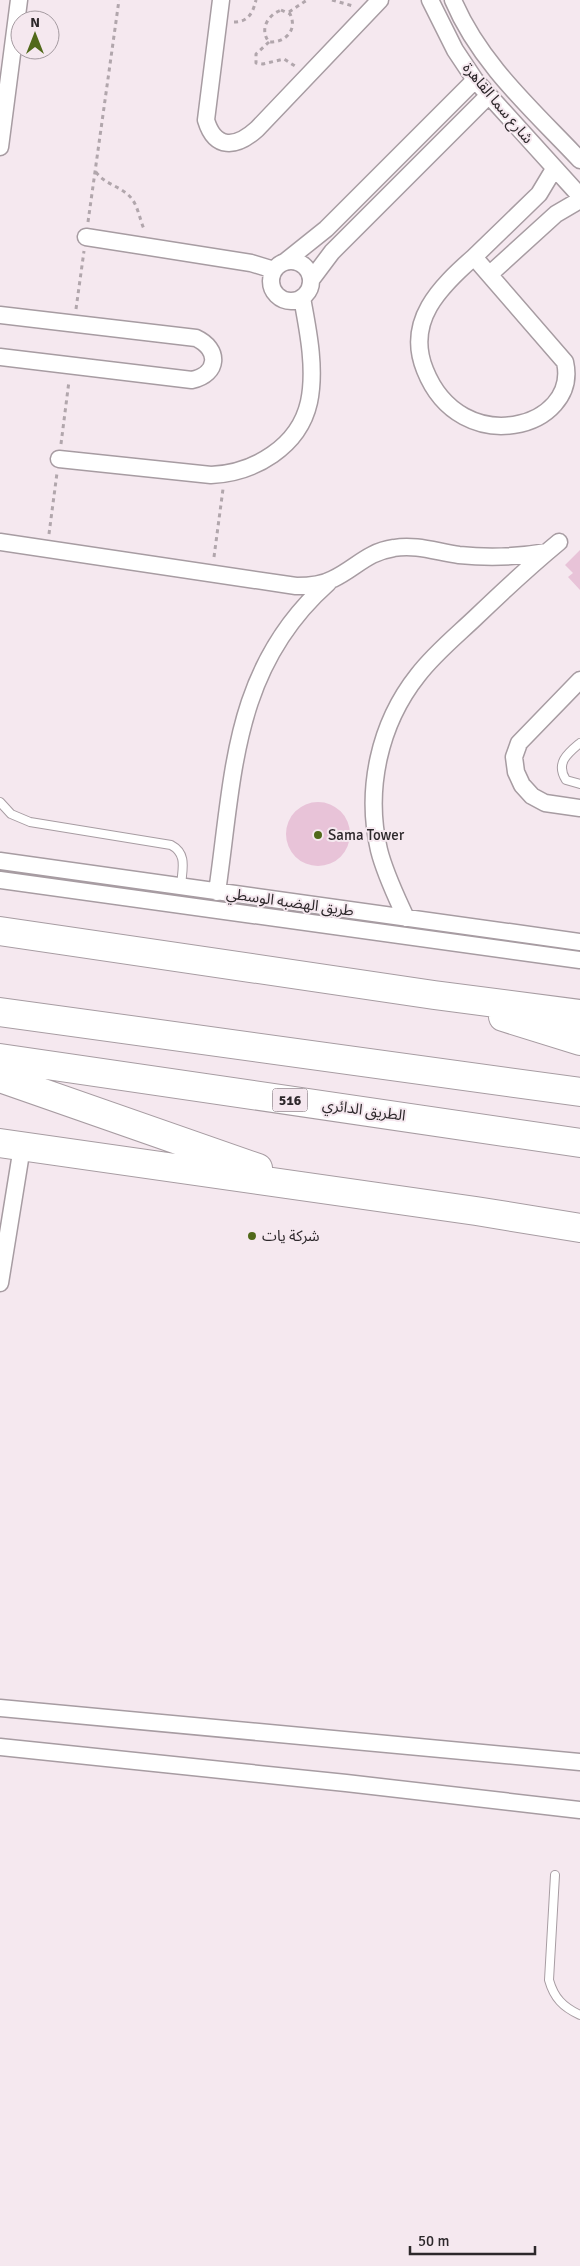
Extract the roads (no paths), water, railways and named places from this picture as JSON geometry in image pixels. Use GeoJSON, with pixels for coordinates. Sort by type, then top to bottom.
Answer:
{"type":"FeatureCollection","features":[{"type":"Feature","properties":{"kind":"highway"},"geometry":{"type":"LineString","coordinates":[[0,931],[434,995],[580,1014]]}},
{"type":"Feature","properties":{"kind":"highway"},"geometry":{"type":"LineString","coordinates":[[434,995],[580,1041]]}},
{"type":"Feature","properties":{"kind":"highway"},"geometry":{"type":"LineString","coordinates":[[0,1012],[580,1092]]}},
{"type":"Feature","properties":{"kind":"highway","name":"الطريق الدائري"},"geometry":{"type":"LineString","coordinates":[[0,1058],[580,1143]]}},
{"type":"Feature","properties":{"kind":"highway"},"geometry":{"type":"LineString","coordinates":[[0,1078],[307,1186]]}},
{"type":"Feature","properties":{"kind":"highway"},"geometry":{"type":"LineString","coordinates":[[11,1145],[307,1186],[580,1228]]}},
{"type":"Feature","properties":{"kind":"street"},"geometry":{"type":"LineString","coordinates":[[0,147],[19,0]]}},
{"type":"Feature","properties":{"kind":"street"},"geometry":{"type":"LineString","coordinates":[[222,0],[206,120],[210,131],[217,139],[228,143],[239,142],[249,136],[380,0]]}},
{"type":"Feature","properties":{"kind":"street","name":"شارع سما القاهرة"},"geometry":{"type":"LineString","coordinates":[[430,0],[455,50],[475,80],[580,196]]}},
{"type":"Feature","properties":{"kind":"street","name":"شارع سما القاهرة"},"geometry":{"type":"LineString","coordinates":[[453,0],[467,32],[485,59],[580,160]]}},
{"type":"Feature","properties":{"kind":"street"},"geometry":{"type":"LineString","coordinates":[[475,80],[326,229],[280,265],[271,283],[276,295],[289,301],[302,298],[310,287],[311,280],[332,252],[492,100],[512,89]]}},
{"type":"Feature","properties":{"kind":"street"},"geometry":{"type":"LineString","coordinates":[[474,256],[565,362],[572,374],[572,387],[566,400],[558,409],[542,419],[525,425],[508,427],[471,419],[455,410],[440,397],[430,382],[422,364],[420,345],[421,326],[427,308],[437,292],[474,256],[540,194],[554,169]]}},
{"type":"Feature","properties":{"kind":"street"},"geometry":{"type":"LineString","coordinates":[[490,274],[556,214],[580,200]]}},
{"type":"Feature","properties":{"kind":"street"},"geometry":{"type":"LineString","coordinates":[[86,237],[252,263],[280,265],[300,263],[306,267],[311,280]]}},
{"type":"Feature","properties":{"kind":"street"},"geometry":{"type":"LineString","coordinates":[[59,459],[198,474],[224,474],[249,468],[274,454],[296,430],[309,401],[310,360],[302,298]]}},
{"type":"Feature","properties":{"kind":"street"},"geometry":{"type":"LineString","coordinates":[[0,315],[196,338],[206,343],[212,351],[213,361],[202,378],[192,380],[0,357]]}},
{"type":"Feature","properties":{"kind":"street"},"geometry":{"type":"LineString","coordinates":[[0,542],[296,586],[314,585],[332,580]]}},
{"type":"Feature","properties":{"kind":"street"},"geometry":{"type":"LineString","coordinates":[[217,892],[238,748],[249,700],[258,677],[282,634],[314,596],[332,580],[375,553],[394,548],[414,547],[457,555],[487,557],[517,556],[553,547],[506,589],[418,674],[398,705],[383,740],[375,776],[374,814],[379,851],[406,918]]}},
{"type":"Feature","properties":{"kind":"street"},"geometry":{"type":"LineString","coordinates":[[580,680],[519,743],[514,757],[516,772],[522,786],[532,796],[545,803],[580,808]]}},
{"type":"Feature","properties":{"kind":"street","name":"طريق الهضبه الوسطي"},"geometry":{"type":"LineString","coordinates":[[0,861],[580,942]]}},
{"type":"Feature","properties":{"kind":"street","name":"طريق الهضبه الوسطي"},"geometry":{"type":"LineString","coordinates":[[0,880],[580,960]]}},
{"type":"Feature","properties":{"kind":"street"},"geometry":{"type":"LineString","coordinates":[[302,922],[304,904]]}},
{"type":"Feature","properties":{"kind":"street"},"geometry":{"type":"LineString","coordinates":[[0,1283],[11,1145]]}},
{"type":"Feature","properties":{"kind":"street"},"geometry":{"type":"LineString","coordinates":[[0,1708],[580,1762]]}},
{"type":"Feature","properties":{"kind":"street"},"geometry":{"type":"LineString","coordinates":[[0,1746],[580,1810]]}},
{"type":"Feature","properties":{"kind":"lane"},"geometry":{"type":"LineString","coordinates":[[580,743],[564,758],[561,769],[566,780],[571,783],[580,784]]}},
{"type":"Feature","properties":{"kind":"lane"},"geometry":{"type":"LineString","coordinates":[[0,802],[11,814],[30,822],[171,845],[179,850],[183,860],[181,886]]}},
{"type":"Feature","properties":{"kind":"lane"},"geometry":{"type":"LineString","coordinates":[[555,1876],[549,1980],[552,1992],[559,2002],[569,2010],[580,2015]]}},
{"type":"Feature","properties":{"kind":"place","name":"Sama Tower"},"geometry":{"type":"Point","coordinates":[318,835]}},
{"type":"Feature","properties":{"kind":"place","name":"شركة يات"},"geometry":{"type":"Point","coordinates":[252,1236]}}]}
